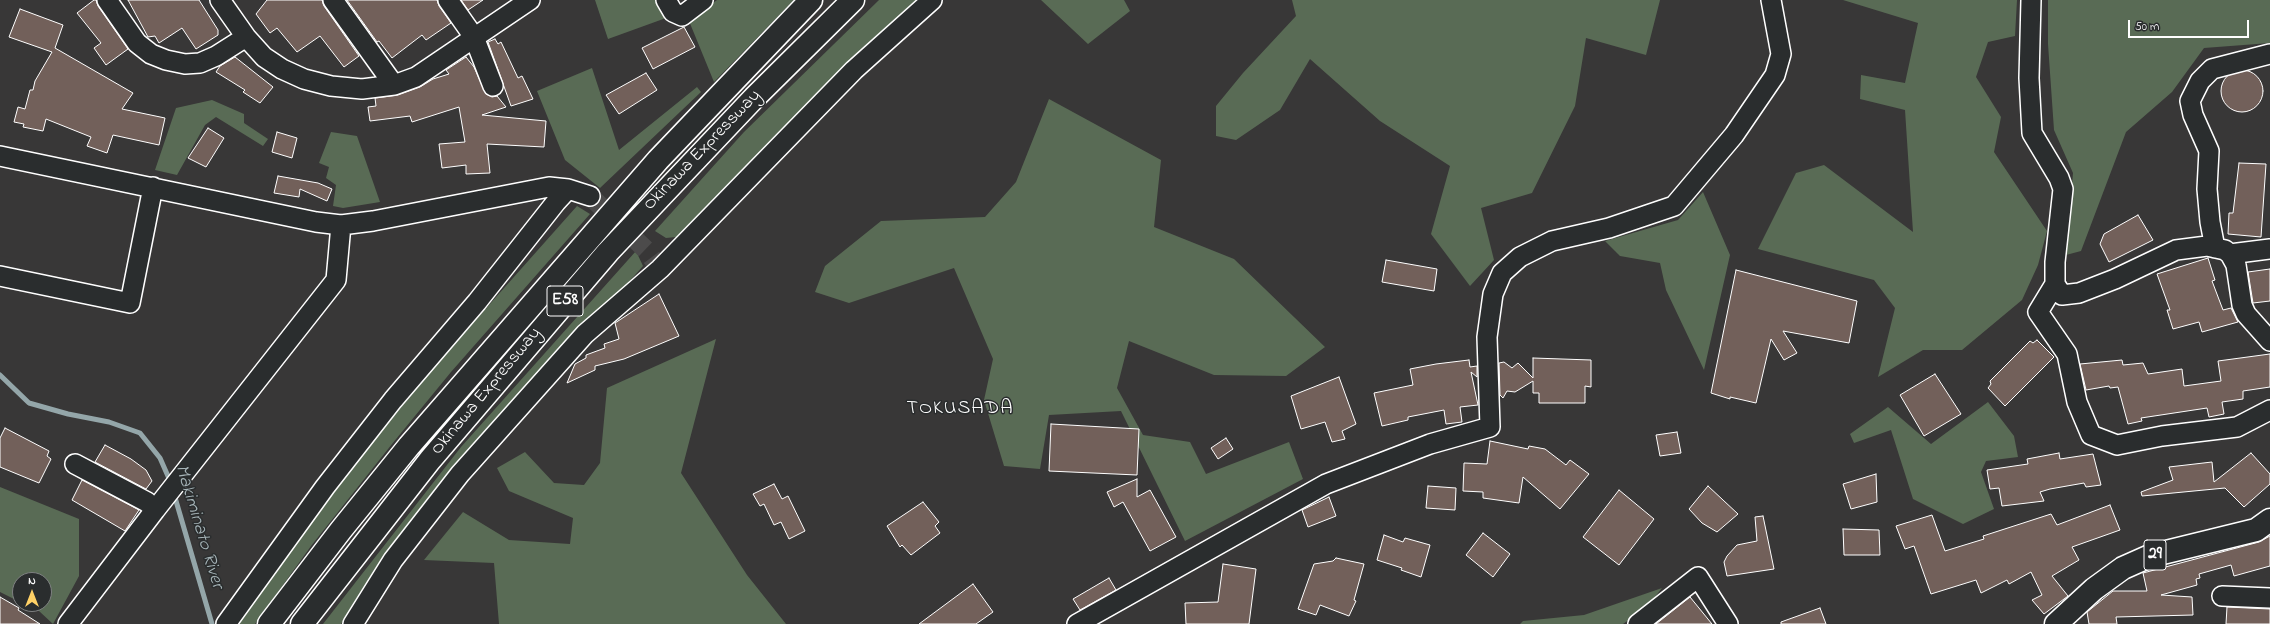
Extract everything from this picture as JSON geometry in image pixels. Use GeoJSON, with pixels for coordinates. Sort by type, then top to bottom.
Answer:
{"type":"FeatureCollection","features":[{"type":"Feature","properties":{"kind":"main road","name":"Okinawa Expressway"},"geometry":{"type":"LineString","coordinates":[[269,624],[341,530],[414,440],[658,160],[811,0]]}},
{"type":"Feature","properties":{"kind":"main road","name":"Okinawa Expressway"},"geometry":{"type":"LineString","coordinates":[[302,624],[430,460],[608,252],[743,109],[853,0]]}},
{"type":"Feature","properties":{"kind":"main road","name":"29"},"geometry":{"type":"LineString","coordinates":[[2056,624],[2094,589],[2123,568],[2150,556],[2256,530],[2270,520]]}},
{"type":"Feature","properties":{"kind":"street"},"geometry":{"type":"LineString","coordinates":[[106,0],[137,43],[151,54],[166,60],[185,64],[200,63],[216,56],[246,37]]}},
{"type":"Feature","properties":{"kind":"street"},"geometry":{"type":"LineString","coordinates":[[220,0],[246,37],[264,57],[282,69],[304,79],[331,86],[362,89],[394,84],[416,77],[432,68],[474,37],[530,0]]}},
{"type":"Feature","properties":{"kind":"street"},"geometry":{"type":"LineString","coordinates":[[333,0],[394,84]]}},
{"type":"Feature","properties":{"kind":"street"},"geometry":{"type":"LineString","coordinates":[[448,0],[474,37],[493,86]]}},
{"type":"Feature","properties":{"kind":"street"},"geometry":{"type":"LineString","coordinates":[[666,0],[673,12],[682,16],[703,0]]}},
{"type":"Feature","properties":{"kind":"street"},"geometry":{"type":"LineString","coordinates":[[353,624],[393,560],[460,474],[585,334],[660,269],[854,70],[932,0]]}},
{"type":"Feature","properties":{"kind":"street"},"geometry":{"type":"LineString","coordinates":[[1077,624],[1326,484],[1430,444],[1490,427],[1487,337],[1493,294],[1502,273],[1520,257],[1552,241],[1609,228],[1674,206],[1734,135],[1775,75],[1781,54],[1771,0]]}},
{"type":"Feature","properties":{"kind":"street"},"geometry":{"type":"LineString","coordinates":[[2031,0],[2029,78],[2032,133],[2059,178],[2062,190],[2055,262],[2055,284],[2062,296],[2115,279],[2176,250],[2207,246],[2223,251],[2270,249]]}},
{"type":"Feature","properties":{"kind":"street"},"geometry":{"type":"LineString","coordinates":[[2270,54],[2212,69],[2200,81],[2190,101],[2193,116],[2209,151],[2207,189],[2210,222],[2223,251],[2236,265],[2242,305],[2246,314],[2270,342]]}},
{"type":"Feature","properties":{"kind":"street"},"geometry":{"type":"LineString","coordinates":[[0,156],[316,222],[341,225],[373,222],[549,187],[568,189],[590,196]]}},
{"type":"Feature","properties":{"kind":"street"},"geometry":{"type":"LineString","coordinates":[[0,276],[130,303],[153,187]]}},
{"type":"Feature","properties":{"kind":"street"},"geometry":{"type":"LineString","coordinates":[[226,624],[325,487],[393,400],[477,302],[568,189]]}},
{"type":"Feature","properties":{"kind":"street"},"geometry":{"type":"LineString","coordinates":[[68,624],[154,510],[336,280],[341,225]]}},
{"type":"Feature","properties":{"kind":"street"},"geometry":{"type":"LineString","coordinates":[[2055,284],[2038,312],[2067,354],[2077,402],[2091,435],[2117,445],[2162,436],[2238,427],[2270,410]]}},
{"type":"Feature","properties":{"kind":"street"},"geometry":{"type":"LineString","coordinates":[[75,464],[147,502],[154,510]]}},
{"type":"Feature","properties":{"kind":"street"},"geometry":{"type":"LineString","coordinates":[[1638,624],[1698,577],[1728,624]]}},
{"type":"Feature","properties":{"kind":"street"},"geometry":{"type":"LineString","coordinates":[[2222,596],[2270,598]]}},
{"type":"Feature","properties":{"kind":"green space"},"geometry":{"type":"Polygon","coordinates":[[[595,0],[657,0],[666,18],[608,39],[595,0]]]}},
{"type":"Feature","properties":{"kind":"green space"},"geometry":{"type":"Polygon","coordinates":[[[717,0],[794,0],[714,82],[689,21],[717,0]]]}},
{"type":"Feature","properties":{"kind":"green space"},"geometry":{"type":"Polygon","coordinates":[[[879,0],[916,0],[865,48],[698,220],[676,237],[666,238],[655,231],[744,132],[879,0]]]}},
{"type":"Feature","properties":{"kind":"green space"},"geometry":{"type":"Polygon","coordinates":[[[1041,0],[1124,0],[1130,11],[1088,44],[1041,0]]]}},
{"type":"Feature","properties":{"kind":"green space"},"geometry":{"type":"Polygon","coordinates":[[[1292,0],[1660,0],[1646,55],[1586,38],[1575,106],[1532,193],[1481,208],[1494,260],[1470,286],[1431,234],[1450,166],[1380,121],[1310,59],[1280,110],[1236,140],[1216,136],[1216,106],[1243,73],[1296,16],[1292,0]]]}},
{"type":"Feature","properties":{"kind":"green space"},"geometry":{"type":"Polygon","coordinates":[[[1843,0],[2017,0],[2015,36],[1988,42],[1976,77],[2001,117],[1994,152],[2047,231],[2038,265],[2022,300],[1962,350],[1923,350],[1878,377],[1895,308],[1874,280],[1758,249],[1796,173],[1824,165],[1913,232],[1905,110],[1860,99],[1861,75],[1905,83],[1918,23],[1843,0]]]}},
{"type":"Feature","properties":{"kind":"green space"},"geometry":{"type":"Polygon","coordinates":[[[2048,0],[2270,0],[2270,43],[2204,48],[2172,92],[2126,132],[2081,251],[2066,255],[2073,173],[2054,130],[2048,44],[2048,0]]]}},
{"type":"Feature","properties":{"kind":"green space"},"geometry":{"type":"Polygon","coordinates":[[[592,68],[619,150],[697,87],[701,92],[600,188],[565,160],[537,91],[592,68]]]}},
{"type":"Feature","properties":{"kind":"green space"},"geometry":{"type":"Polygon","coordinates":[[[1049,99],[1161,160],[1154,227],[1234,259],[1325,347],[1286,376],[1214,375],[1129,341],[1117,388],[1143,435],[1190,442],[1206,474],[1289,442],[1303,479],[1185,541],[1121,411],[1049,415],[1040,469],[1004,466],[984,400],[993,359],[954,268],[849,303],[815,292],[825,266],[881,221],[985,217],[1016,182],[1049,99]]]}},
{"type":"Feature","properties":{"kind":"green space"},"geometry":{"type":"Polygon","coordinates":[[[212,100],[244,114],[244,123],[268,139],[263,146],[216,117],[205,125],[177,175],[155,170],[176,108],[212,100]]]}},
{"type":"Feature","properties":{"kind":"green space"},"geometry":{"type":"Polygon","coordinates":[[[331,132],[357,136],[380,202],[343,208],[333,206],[336,185],[326,178],[329,167],[319,163],[331,132]]]}},
{"type":"Feature","properties":{"kind":"green space"},"geometry":{"type":"Polygon","coordinates":[[[1703,192],[1730,255],[1704,370],[1666,290],[1660,263],[1620,256],[1605,241],[1678,220],[1703,192]]]}},
{"type":"Feature","properties":{"kind":"green space"},"geometry":{"type":"Polygon","coordinates":[[[577,206],[590,214],[451,372],[392,444],[311,546],[255,624],[235,624],[283,555],[356,461],[449,350],[577,206]]]}},
{"type":"Feature","properties":{"kind":"green space"},"geometry":{"type":"Polygon","coordinates":[[[636,251],[643,266],[627,284],[588,319],[383,559],[341,624],[323,624],[461,447],[636,251]]]}},
{"type":"Feature","properties":{"kind":"green space"},"geometry":{"type":"Polygon","coordinates":[[[716,339],[681,473],[747,575],[786,624],[499,624],[494,563],[424,560],[463,512],[509,540],[570,544],[573,518],[509,491],[497,468],[525,452],[554,483],[584,485],[600,463],[607,388],[716,339]]]}},
{"type":"Feature","properties":{"kind":"green space"},"geometry":{"type":"Polygon","coordinates":[[[1988,402],[2014,436],[2018,457],[1986,461],[1981,472],[1994,509],[1963,524],[1913,499],[1891,430],[1854,443],[1850,434],[1888,407],[1931,444],[1988,402]]]}},
{"type":"Feature","properties":{"kind":"green space"},"geometry":{"type":"Polygon","coordinates":[[[0,487],[79,519],[79,576],[53,624],[40,612],[52,612],[52,572],[12,572],[12,598],[0,592],[0,487]]]}},
{"type":"Feature","properties":{"kind":"green space"},"geometry":{"type":"Polygon","coordinates":[[[1662,588],[1647,607],[1623,624],[1520,624],[1523,621],[1584,615],[1662,588]]]}},
{"type":"Feature","properties":{"kind":"building"},"geometry":{"type":"Polygon","coordinates":[[[96,0],[98,6],[128,49],[106,65],[94,48],[101,43],[77,13],[96,0]]]}},
{"type":"Feature","properties":{"kind":"building"},"geometry":{"type":"Polygon","coordinates":[[[128,0],[199,0],[218,30],[218,35],[196,49],[182,28],[159,43],[155,36],[148,37],[128,0]]]}},
{"type":"Feature","properties":{"kind":"building"},"geometry":{"type":"Polygon","coordinates":[[[267,0],[322,0],[324,6],[359,56],[344,67],[320,36],[297,52],[277,28],[270,33],[256,14],[267,0]]]}},
{"type":"Feature","properties":{"kind":"building"},"geometry":{"type":"Polygon","coordinates":[[[347,0],[437,0],[439,6],[451,23],[426,40],[422,35],[392,58],[379,41],[377,42],[347,0]]]}},
{"type":"Feature","properties":{"kind":"building"},"geometry":{"type":"Polygon","coordinates":[[[461,0],[483,0],[468,10],[461,0]]]}},
{"type":"Feature","properties":{"kind":"building"},"geometry":{"type":"Polygon","coordinates":[[[20,9],[63,25],[55,48],[133,93],[122,109],[165,118],[159,145],[113,135],[107,153],[87,146],[91,137],[46,119],[43,131],[23,127],[24,124],[14,122],[18,107],[25,109],[30,90],[33,90],[35,81],[52,52],[9,37],[20,9]]]}},
{"type":"Feature","properties":{"kind":"building"},"geometry":{"type":"Polygon","coordinates":[[[684,27],[695,47],[653,69],[642,48],[684,27]]]}},
{"type":"Feature","properties":{"kind":"building"},"geometry":{"type":"Polygon","coordinates":[[[495,39],[498,44],[501,42],[518,78],[522,76],[533,99],[511,106],[488,42],[495,39]]]}},
{"type":"Feature","properties":{"kind":"building"},"geometry":{"type":"Polygon","coordinates":[[[235,57],[273,87],[260,103],[243,92],[245,90],[216,72],[220,66],[235,57]]]}},
{"type":"Feature","properties":{"kind":"building"},"geometry":{"type":"Polygon","coordinates":[[[466,57],[474,67],[486,94],[492,97],[497,96],[506,107],[482,115],[546,121],[544,147],[487,144],[490,173],[466,174],[466,165],[442,168],[439,144],[465,142],[459,107],[412,122],[410,116],[370,121],[368,107],[376,106],[375,98],[398,95],[420,87],[433,79],[449,74],[446,70],[466,57]]]}},
{"type":"Feature","properties":{"kind":"building"},"geometry":{"type":"Polygon","coordinates":[[[2238,70],[2246,70],[2257,76],[2263,87],[2263,95],[2257,106],[2246,112],[2238,112],[2227,106],[2221,95],[2221,87],[2227,76],[2238,70]]]}},
{"type":"Feature","properties":{"kind":"building"},"geometry":{"type":"Polygon","coordinates":[[[646,73],[657,90],[619,114],[606,95],[646,73]]]}},
{"type":"Feature","properties":{"kind":"building"},"geometry":{"type":"Polygon","coordinates":[[[208,128],[224,138],[206,167],[188,158],[208,128]]]}},
{"type":"Feature","properties":{"kind":"building"},"geometry":{"type":"Polygon","coordinates":[[[277,132],[297,138],[292,158],[272,152],[277,132]]]}},
{"type":"Feature","properties":{"kind":"building"},"geometry":{"type":"Polygon","coordinates":[[[2239,163],[2266,164],[2261,237],[2228,234],[2229,213],[2233,213],[2239,163]]]}},
{"type":"Feature","properties":{"kind":"building"},"geometry":{"type":"Polygon","coordinates":[[[278,176],[318,183],[332,189],[327,201],[300,189],[299,197],[274,193],[278,176]]]}},
{"type":"Feature","properties":{"kind":"building"},"geometry":{"type":"Polygon","coordinates":[[[2138,215],[2153,240],[2109,262],[2100,244],[2104,234],[2138,215]]]}},
{"type":"Feature","properties":{"kind":"building"},"geometry":{"type":"Polygon","coordinates":[[[2208,258],[2215,280],[2212,281],[2223,310],[2231,308],[2238,322],[2202,332],[2199,322],[2173,329],[2167,310],[2170,310],[2157,274],[2208,258]]]}},
{"type":"Feature","properties":{"kind":"building"},"geometry":{"type":"Polygon","coordinates":[[[1386,260],[1437,269],[1434,291],[1382,282],[1386,260]]]}},
{"type":"Feature","properties":{"kind":"building"},"geometry":{"type":"Polygon","coordinates":[[[2270,269],[2270,301],[2253,303],[2248,272],[2270,269]]]}},
{"type":"Feature","properties":{"kind":"building"},"geometry":{"type":"Polygon","coordinates":[[[1736,270],[1857,301],[1849,343],[1783,331],[1797,353],[1784,360],[1771,339],[1756,403],[1730,397],[1730,399],[1711,393],[1736,270]]]}},
{"type":"Feature","properties":{"kind":"building"},"geometry":{"type":"Polygon","coordinates":[[[659,294],[679,336],[624,359],[595,366],[595,370],[567,383],[575,364],[586,358],[586,355],[605,348],[604,344],[619,339],[615,323],[659,294]]]}},
{"type":"Feature","properties":{"kind":"building"},"geometry":{"type":"Polygon","coordinates":[[[2037,340],[2054,357],[2005,406],[1988,388],[1991,384],[1990,381],[2030,341],[2033,343],[2037,340]]]}},
{"type":"Feature","properties":{"kind":"building"},"geometry":{"type":"Polygon","coordinates":[[[2270,354],[2270,387],[2243,391],[2243,399],[2222,402],[2224,414],[2209,417],[2207,408],[2141,418],[2142,421],[2128,424],[2118,387],[2110,388],[2109,386],[2086,390],[2080,364],[2122,360],[2123,365],[2143,363],[2148,374],[2182,369],[2184,386],[2221,381],[2218,361],[2270,354]]]}},
{"type":"Feature","properties":{"kind":"building"},"geometry":{"type":"Polygon","coordinates":[[[1533,358],[1591,360],[1591,387],[1585,386],[1585,403],[1539,403],[1539,393],[1533,393],[1533,381],[1515,392],[1507,391],[1503,398],[1500,395],[1499,363],[1504,362],[1512,368],[1518,363],[1533,378],[1533,358]]]}},
{"type":"Feature","properties":{"kind":"building"},"geometry":{"type":"Polygon","coordinates":[[[1469,360],[1470,367],[1477,366],[1477,377],[1471,372],[1478,405],[1460,407],[1462,422],[1446,424],[1444,410],[1408,417],[1408,420],[1382,426],[1374,393],[1413,385],[1410,369],[1469,360]]]}},
{"type":"Feature","properties":{"kind":"building"},"geometry":{"type":"Polygon","coordinates":[[[1935,374],[1961,414],[1924,436],[1900,395],[1935,374]]]}},
{"type":"Feature","properties":{"kind":"building"},"geometry":{"type":"Polygon","coordinates":[[[1339,377],[1356,424],[1342,431],[1345,439],[1332,442],[1325,422],[1301,429],[1291,396],[1339,377]]]}},
{"type":"Feature","properties":{"kind":"building"},"geometry":{"type":"Polygon","coordinates":[[[1051,424],[1139,429],[1137,475],[1049,471],[1051,424]]]}},
{"type":"Feature","properties":{"kind":"building"},"geometry":{"type":"Polygon","coordinates":[[[5,428],[49,451],[47,456],[51,459],[39,483],[0,467],[0,438],[5,428]]]}},
{"type":"Feature","properties":{"kind":"building"},"geometry":{"type":"Polygon","coordinates":[[[1677,432],[1681,453],[1660,456],[1656,435],[1677,432]]]}},
{"type":"Feature","properties":{"kind":"building"},"geometry":{"type":"Polygon","coordinates":[[[1226,438],[1233,449],[1218,459],[1211,448],[1226,438]]]}},
{"type":"Feature","properties":{"kind":"building"},"geometry":{"type":"Polygon","coordinates":[[[1490,441],[1528,449],[1529,446],[1545,449],[1566,465],[1570,460],[1589,474],[1560,509],[1523,477],[1519,503],[1483,498],[1483,492],[1463,491],[1464,463],[1487,464],[1490,441]]]}},
{"type":"Feature","properties":{"kind":"building"},"geometry":{"type":"Polygon","coordinates":[[[105,445],[131,459],[146,470],[152,481],[146,489],[95,462],[105,445]]]}},
{"type":"Feature","properties":{"kind":"building"},"geometry":{"type":"Polygon","coordinates":[[[2059,453],[2060,459],[2093,454],[2101,485],[2086,487],[2084,483],[2050,489],[2040,492],[2044,501],[2002,506],[1999,488],[1990,489],[1987,470],[2028,464],[2027,459],[2059,453]]]}},
{"type":"Feature","properties":{"kind":"building"},"geometry":{"type":"Polygon","coordinates":[[[2251,453],[2270,474],[2270,484],[2244,507],[2225,488],[2142,496],[2141,492],[2173,480],[2169,467],[2212,462],[2214,482],[2251,453]]]}},
{"type":"Feature","properties":{"kind":"building"},"geometry":{"type":"Polygon","coordinates":[[[1876,474],[1877,502],[1851,509],[1843,484],[1876,474]]]}},
{"type":"Feature","properties":{"kind":"building"},"geometry":{"type":"Polygon","coordinates":[[[1137,479],[1137,497],[1150,490],[1176,537],[1150,551],[1123,502],[1114,507],[1107,492],[1137,479]]]}},
{"type":"Feature","properties":{"kind":"building"},"geometry":{"type":"Polygon","coordinates":[[[82,480],[139,510],[125,531],[72,500],[82,480]]]}},
{"type":"Feature","properties":{"kind":"building"},"geometry":{"type":"Polygon","coordinates":[[[774,484],[782,499],[788,496],[805,531],[789,539],[781,522],[774,525],[764,504],[760,506],[753,494],[774,484]]]}},
{"type":"Feature","properties":{"kind":"building"},"geometry":{"type":"Polygon","coordinates":[[[1428,486],[1456,488],[1455,510],[1426,508],[1428,486]]]}},
{"type":"Feature","properties":{"kind":"building"},"geometry":{"type":"Polygon","coordinates":[[[1708,486],[1738,514],[1717,532],[1702,523],[1689,509],[1708,486]]]}},
{"type":"Feature","properties":{"kind":"building"},"geometry":{"type":"Polygon","coordinates":[[[1619,490],[1654,519],[1619,565],[1583,537],[1619,490]]]}},
{"type":"Feature","properties":{"kind":"building"},"geometry":{"type":"Polygon","coordinates":[[[1329,497],[1336,516],[1308,527],[1302,510],[1329,497]]]}},
{"type":"Feature","properties":{"kind":"building"},"geometry":{"type":"Polygon","coordinates":[[[923,502],[939,522],[935,526],[940,533],[911,555],[902,545],[900,547],[887,526],[923,502]]]}},
{"type":"Feature","properties":{"kind":"building"},"geometry":{"type":"Polygon","coordinates":[[[2110,505],[2120,530],[2072,547],[2079,560],[2052,576],[2068,596],[2044,614],[2032,600],[2042,595],[2031,572],[2009,584],[2007,580],[1981,593],[1976,580],[1931,594],[1914,546],[1905,549],[1896,526],[1932,515],[1945,551],[1984,539],[1983,536],[2051,514],[2057,525],[2110,505]]]}},
{"type":"Feature","properties":{"kind":"building"},"geometry":{"type":"Polygon","coordinates":[[[1763,516],[1774,569],[1727,576],[1724,562],[1727,556],[1737,545],[1757,541],[1755,517],[1763,516]]]}},
{"type":"Feature","properties":{"kind":"building"},"geometry":{"type":"Polygon","coordinates":[[[1843,529],[1879,530],[1880,555],[1844,555],[1843,529]]]}},
{"type":"Feature","properties":{"kind":"building"},"geometry":{"type":"Polygon","coordinates":[[[1483,533],[1510,554],[1493,577],[1466,555],[1483,533]]]}},
{"type":"Feature","properties":{"kind":"building"},"geometry":{"type":"Polygon","coordinates":[[[1384,535],[1403,542],[1405,538],[1430,545],[1421,577],[1401,570],[1402,568],[1377,560],[1384,535]]]}},
{"type":"Feature","properties":{"kind":"building"},"geometry":{"type":"Polygon","coordinates":[[[2270,536],[2270,566],[2234,576],[2231,565],[2199,574],[2200,578],[2196,579],[2197,585],[2161,595],[2192,597],[2193,615],[2116,617],[2117,624],[2089,624],[2087,612],[2113,591],[2147,591],[2143,573],[2259,542],[2270,536]]]}},
{"type":"Feature","properties":{"kind":"building"},"geometry":{"type":"Polygon","coordinates":[[[1336,558],[1364,564],[1354,600],[1356,601],[1349,616],[1320,605],[1316,615],[1298,609],[1314,564],[1333,561],[1336,558]]]}},
{"type":"Feature","properties":{"kind":"building"},"geometry":{"type":"Polygon","coordinates":[[[1223,564],[1256,569],[1249,624],[1186,624],[1185,603],[1218,602],[1223,564]]]}},
{"type":"Feature","properties":{"kind":"building"},"geometry":{"type":"Polygon","coordinates":[[[1109,578],[1116,590],[1080,610],[1073,599],[1109,578]]]}},
{"type":"Feature","properties":{"kind":"building"},"geometry":{"type":"Polygon","coordinates":[[[973,584],[993,612],[976,624],[919,624],[973,584]]]}},
{"type":"Feature","properties":{"kind":"building"},"geometry":{"type":"Polygon","coordinates":[[[0,597],[12,604],[12,612],[21,612],[40,624],[0,624],[0,597]]]}},
{"type":"Feature","properties":{"kind":"building"},"geometry":{"type":"Polygon","coordinates":[[[1690,597],[1712,624],[1656,624],[1690,597]]]}},
{"type":"Feature","properties":{"kind":"building"},"geometry":{"type":"Polygon","coordinates":[[[2227,607],[2270,609],[2270,624],[2226,624],[2227,607]]]}},
{"type":"Feature","properties":{"kind":"building"},"geometry":{"type":"Polygon","coordinates":[[[1820,608],[1826,624],[1781,624],[1781,622],[1820,608]]]}},
{"type":"Feature","properties":{"kind":"waterway","name":"Makiminato River"},"geometry":{"type":"LineString","coordinates":[[0,375],[29,403],[68,414],[109,422],[140,433],[160,458],[171,483]]}},
{"type":"Feature","properties":{"kind":"waterway","name":"Makiminato River"},"geometry":{"type":"LineString","coordinates":[[174,494],[212,624]]}},
{"type":"Feature","properties":{"kind":"tunnel"},"geometry":{"type":"LineString","coordinates":[[590,196],[646,250],[660,269]]}},
{"type":"Feature","properties":{"kind":"district","name":"TOKUSADA"},"geometry":{"type":"Point","coordinates":[960,410]}}]}
